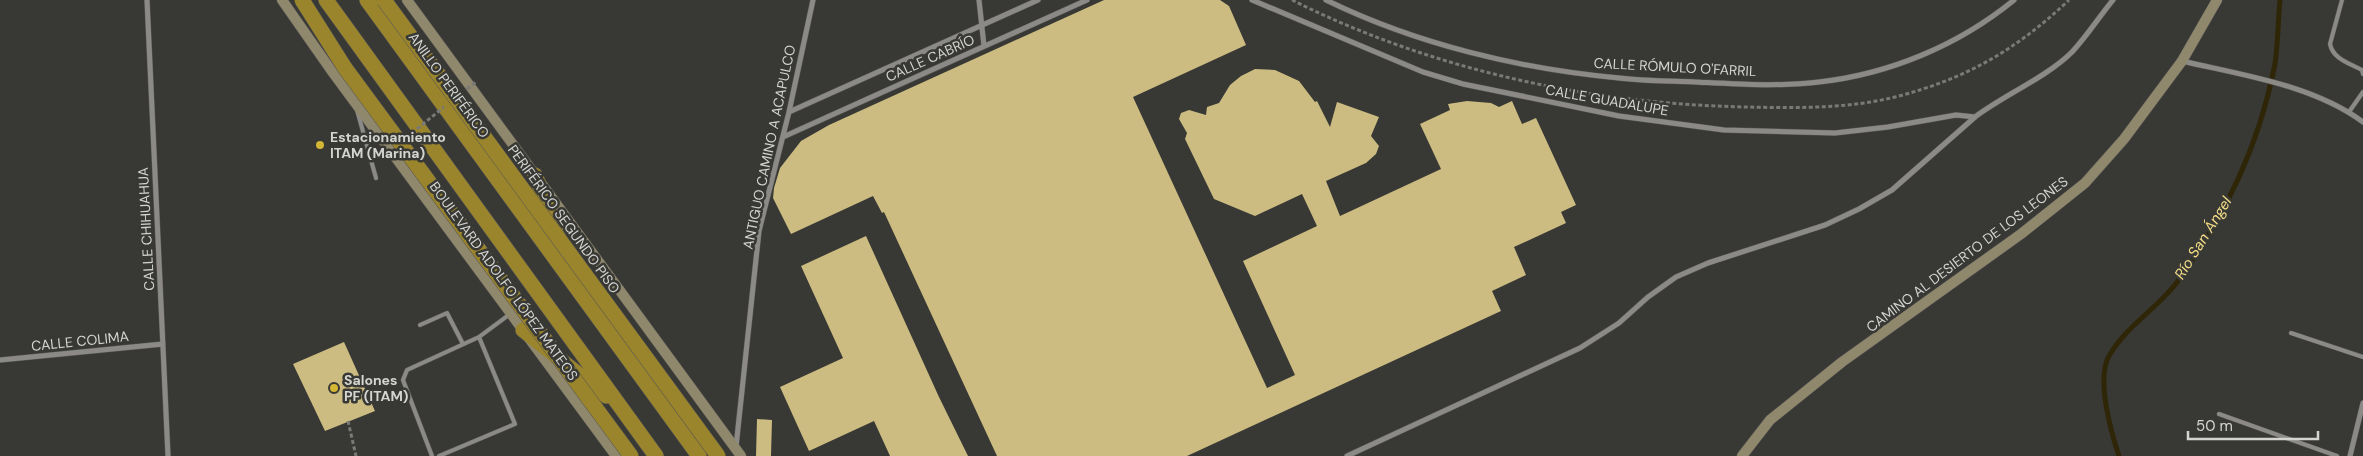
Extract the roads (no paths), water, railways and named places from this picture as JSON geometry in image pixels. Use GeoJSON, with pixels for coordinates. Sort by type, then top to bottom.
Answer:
{"type":"FeatureCollection","features":[{"type":"Feature","properties":{"kind":"highway"},"geometry":{"type":"LineString","coordinates":[[302,0],[345,68],[631,456]]}},
{"type":"Feature","properties":{"kind":"highway"},"geometry":{"type":"LineString","coordinates":[[326,0],[656,456]]}},
{"type":"Feature","properties":{"kind":"highway","name":"ANILLO PERIFÉRICO"},"geometry":{"type":"LineString","coordinates":[[367,0],[699,456]]}},
{"type":"Feature","properties":{"kind":"highway","name":"PERIFÉRICO SEGUNDO PISO"},"geometry":{"type":"LineString","coordinates":[[384,0],[718,456]]}},
{"type":"Feature","properties":{"kind":"highway"},"geometry":{"type":"LineString","coordinates":[[535,175],[581,294]]}},
{"type":"Feature","properties":{"kind":"highway"},"geometry":{"type":"LineString","coordinates":[[523,330],[621,409]]}},
{"type":"Feature","properties":{"kind":"main road","name":"BOULEVARD ADOLFO LÓPEZ MATEOS"},"geometry":{"type":"LineString","coordinates":[[282,0],[354,101],[616,456]]}},
{"type":"Feature","properties":{"kind":"main road"},"geometry":{"type":"LineString","coordinates":[[407,0],[739,452]]}},
{"type":"Feature","properties":{"kind":"main road","name":"CAMINO AL DESIERTO DE LOS LEONES"},"geometry":{"type":"LineString","coordinates":[[1742,456],[1770,420],[1842,362],[2014,240],[2085,183],[2124,140],[2182,61],[2217,0]]}},
{"type":"Feature","properties":{"kind":"street","name":"CALLE CHIHUAHUA"},"geometry":{"type":"LineString","coordinates":[[148,0],[168,456]]}},
{"type":"Feature","properties":{"kind":"street","name":"ANTIGUO CAMINO A ACAPULCO"},"geometry":{"type":"LineString","coordinates":[[739,452],[759,231],[789,112],[812,0]]}},
{"type":"Feature","properties":{"kind":"street"},"geometry":{"type":"LineString","coordinates":[[979,0],[984,46]]}},
{"type":"Feature","properties":{"kind":"street","name":"CALLE CABRÍO"},"geometry":{"type":"LineString","coordinates":[[789,112],[1038,0]]}},
{"type":"Feature","properties":{"kind":"street","name":"CALLE CABRÍO"},"geometry":{"type":"LineString","coordinates":[[783,137],[1087,0]]}},
{"type":"Feature","properties":{"kind":"street","name":"CALLE GUADALUPE"},"geometry":{"type":"LineString","coordinates":[[1252,0],[1423,72],[1463,84],[1619,116],[1724,130],[1835,133],[1888,127],[1956,115],[1974,117]]}},
{"type":"Feature","properties":{"kind":"street","name":"CALLE RÓMULO O'FARRIL"},"geometry":{"type":"LineString","coordinates":[[1326,0],[1358,16],[1486,56],[1620,78],[1740,84],[1818,82],[1896,65],[1956,40],[1993,17],[2014,0]]}},
{"type":"Feature","properties":{"kind":"street"},"geometry":{"type":"LineString","coordinates":[[1347,456],[1580,348],[1619,323],[1648,297],[1676,277],[1708,263],[1825,225],[1859,209],[1892,190],[1974,117],[1994,102],[2051,68],[2071,53],[2112,0]]}},
{"type":"Feature","properties":{"kind":"street"},"geometry":{"type":"LineString","coordinates":[[2182,61],[2281,86],[2349,112],[2363,122]]}},
{"type":"Feature","properties":{"kind":"street","name":"CALLE COLIMA"},"geometry":{"type":"LineString","coordinates":[[0,360],[163,344]]}},
{"type":"Feature","properties":{"kind":"street"},"geometry":{"type":"LineString","coordinates":[[2350,456],[2363,403]]}},
{"type":"Feature","properties":{"kind":"lane"},"geometry":{"type":"LineString","coordinates":[[2342,0],[2330,44],[2331,50],[2336,56],[2362,70],[2363,74]]}},
{"type":"Feature","properties":{"kind":"lane"},"geometry":{"type":"LineString","coordinates":[[2349,112],[2363,92]]}},
{"type":"Feature","properties":{"kind":"lane"},"geometry":{"type":"LineString","coordinates":[[354,101],[376,178]]}},
{"type":"Feature","properties":{"kind":"lane"},"geometry":{"type":"LineString","coordinates":[[420,325],[447,313],[463,344]]}},
{"type":"Feature","properties":{"kind":"lane"},"geometry":{"type":"LineString","coordinates":[[432,456],[403,380],[407,370],[479,337],[511,314]]}},
{"type":"Feature","properties":{"kind":"lane"},"geometry":{"type":"LineString","coordinates":[[2291,333],[2363,357]]}},
{"type":"Feature","properties":{"kind":"lane"},"geometry":{"type":"LineString","coordinates":[[439,456],[515,424],[479,337]]}},
{"type":"Feature","properties":{"kind":"lane"},"geometry":{"type":"LineString","coordinates":[[2219,414],[2336,456]]}},
{"type":"Feature","properties":{"kind":"waterway","name":"Río San Ángel"},"geometry":{"type":"LineString","coordinates":[[2119,456],[2106,406],[2104,391],[2105,366],[2109,356],[2124,335],[2178,281],[2226,205],[2250,151],[2268,94],[2275,64],[2280,0]]}},
{"type":"Feature","properties":{"kind":"place","name":"Estacionamiento ITAM (Marina)"},"geometry":{"type":"Point","coordinates":[320,145]}},
{"type":"Feature","properties":{"kind":"place","name":"Salones PF (ITAM)"},"geometry":{"type":"Point","coordinates":[334,388]}}]}
